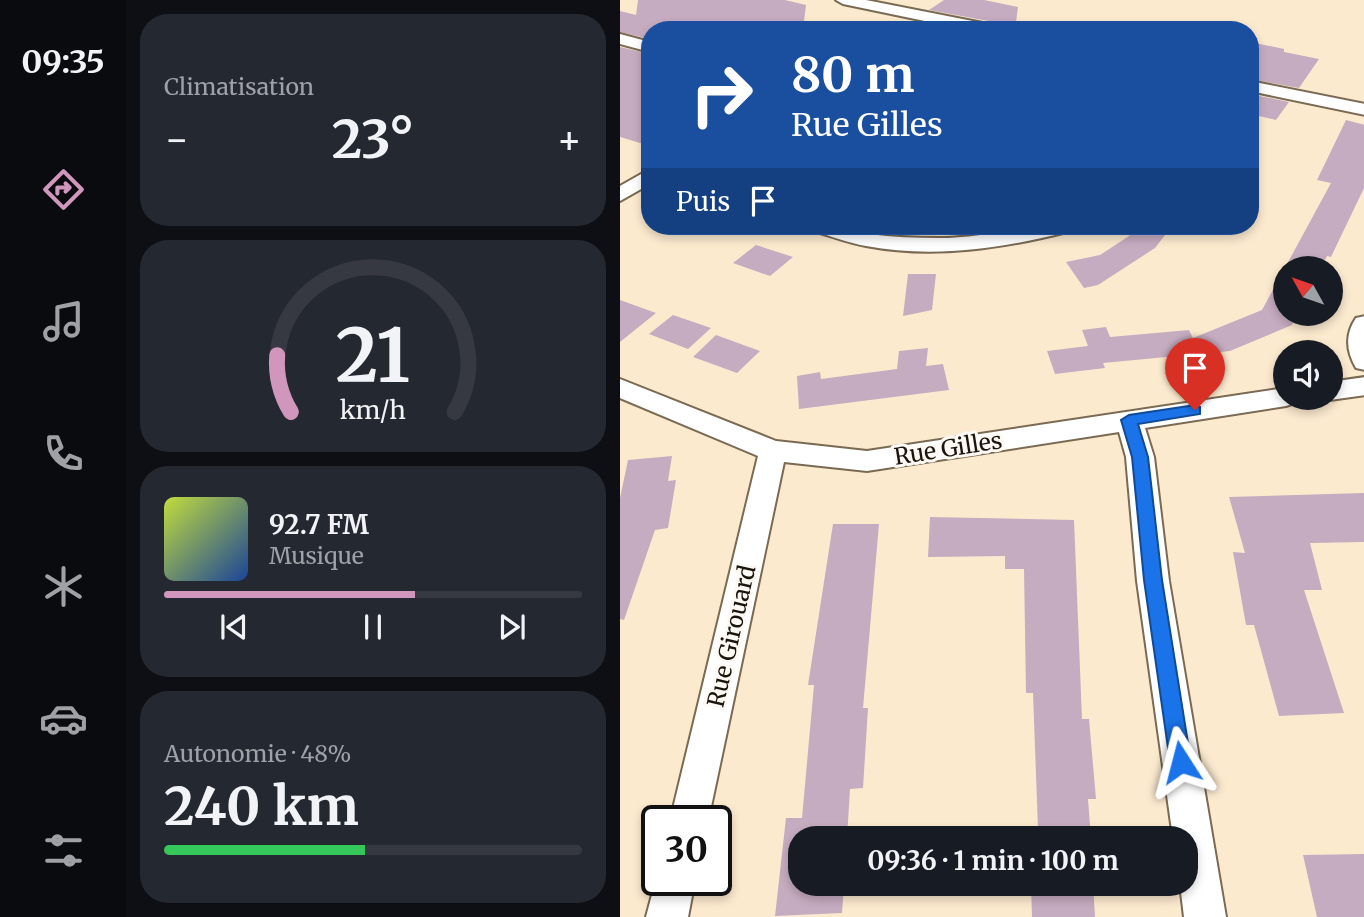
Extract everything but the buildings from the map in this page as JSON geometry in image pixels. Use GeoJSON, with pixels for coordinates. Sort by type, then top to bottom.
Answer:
{"type":"FeatureCollection","features":[{"type":"Feature","properties":{"kind":"street"},"geometry":{"type":"LineString","coordinates":[[843,0],[945,21]]}},
{"type":"Feature","properties":{"kind":"street"},"geometry":{"type":"LineString","coordinates":[[883,21],[897,12]]}},
{"type":"Feature","properties":{"kind":"street"},"geometry":{"type":"LineString","coordinates":[[620,39],[641,45]]}},
{"type":"Feature","properties":{"kind":"street"},"geometry":{"type":"LineString","coordinates":[[1259,88],[1364,110]]}},
{"type":"Feature","properties":{"kind":"street"},"geometry":{"type":"LineString","coordinates":[[627,168],[641,172]]}},
{"type":"Feature","properties":{"kind":"street"},"geometry":{"type":"LineString","coordinates":[[620,195],[641,181]]}},
{"type":"Feature","properties":{"kind":"street"},"geometry":{"type":"LineString","coordinates":[[851,235],[868,240],[944,244],[1026,235]]}},
{"type":"Feature","properties":{"kind":"street"},"geometry":{"type":"LineString","coordinates":[[1364,323],[1359,346],[1364,362]]}},
{"type":"Feature","properties":{"kind":"street"},"geometry":{"type":"LineString","coordinates":[[1343,389],[1364,386]]}},
{"type":"Feature","properties":{"kind":"street","name":"Rue Gilles"},"geometry":{"type":"LineString","coordinates":[[620,388],[773,451],[867,461],[1273,399]]}},
{"type":"Feature","properties":{"kind":"street"},"geometry":{"type":"LineString","coordinates":[[1129,420],[1140,457],[1153,580],[1205,917]]}},
{"type":"Feature","properties":{"kind":"street","name":"Rue Girouard"},"geometry":{"type":"LineString","coordinates":[[693,805],[773,451]]}},
{"type":"Feature","properties":{"kind":"street"},"geometry":{"type":"LineString","coordinates":[[667,917],[672,896]]}},
{"type":"Feature","properties":{"kind":"route"},"geometry":{"type":"LineString","coordinates":[[1181,762],[1153,580],[1140,457],[1129,420],[1195,410]]}}]}
